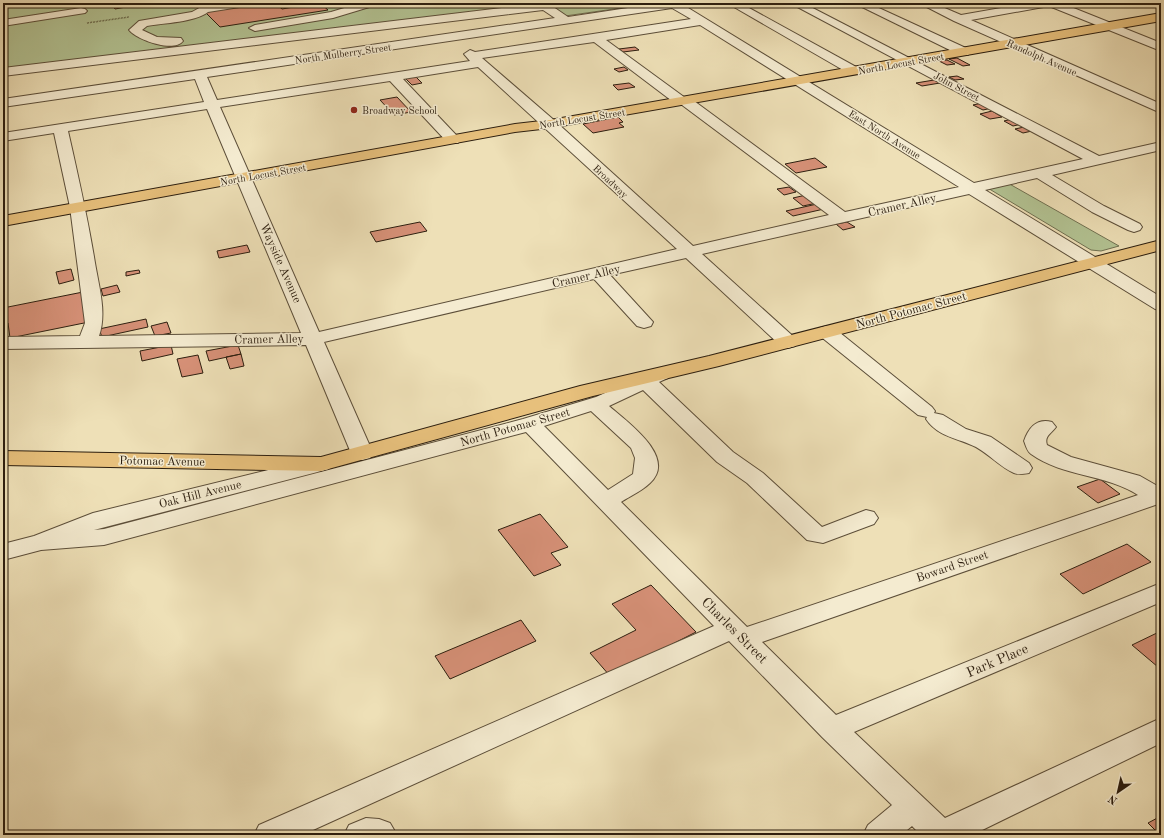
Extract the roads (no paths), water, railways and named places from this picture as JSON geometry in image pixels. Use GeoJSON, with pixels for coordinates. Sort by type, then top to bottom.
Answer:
{"type":"FeatureCollection","features":[{"type":"Feature","properties":{"kind":"main road","name":"North Locust Street"},"geometry":{"type":"LineString","coordinates":[[3,221],[515,128],[550,124],[1161,17]]}},
{"type":"Feature","properties":{"kind":"main road","name":"North Potomac Street"},"geometry":{"type":"LineString","coordinates":[[363,460],[588,391],[654,378],[1161,245]]}},
{"type":"Feature","properties":{"kind":"main road","name":"Potomac Avenue"},"geometry":{"type":"LineString","coordinates":[[3,458],[321,464]]}},
{"type":"Feature","properties":{"kind":"main road","name":"Oak Hill Avenue"},"geometry":{"type":"LineString","coordinates":[[321,464],[363,460]]}},
{"type":"Feature","properties":{"kind":"street"},"geometry":{"type":"LineString","coordinates":[[230,33],[162,43],[149,40],[135,30],[144,22],[200,14],[205,9],[246,3]]}},
{"type":"Feature","properties":{"kind":"street"},"geometry":{"type":"LineString","coordinates":[[244,30],[333,15],[370,3]]}},
{"type":"Feature","properties":{"kind":"street","name":"North Mulberry Street"},"geometry":{"type":"LineString","coordinates":[[3,103],[676,3]]}},
{"type":"Feature","properties":{"kind":"street","name":"East North Avenue"},"geometry":{"type":"LineString","coordinates":[[676,3],[702,21],[800,80],[973,189],[1095,262],[1161,305]]}},
{"type":"Feature","properties":{"kind":"street"},"geometry":{"type":"LineString","coordinates":[[732,3],[854,71]]}},
{"type":"Feature","properties":{"kind":"street","name":"John Street"},"geometry":{"type":"LineString","coordinates":[[795,3],[1096,160]]}},
{"type":"Feature","properties":{"kind":"street"},"geometry":{"type":"LineString","coordinates":[[859,3],[964,52]]}},
{"type":"Feature","properties":{"kind":"street","name":"Randolph Avenue"},"geometry":{"type":"LineString","coordinates":[[924,3],[1161,109]]}},
{"type":"Feature","properties":{"kind":"street"},"geometry":{"type":"LineString","coordinates":[[958,19],[1047,3]]}},
{"type":"Feature","properties":{"kind":"street"},"geometry":{"type":"LineString","coordinates":[[1051,3],[1161,47]]}},
{"type":"Feature","properties":{"kind":"street"},"geometry":{"type":"LineString","coordinates":[[3,72],[545,6],[565,20]]}},
{"type":"Feature","properties":{"kind":"street"},"geometry":{"type":"LineString","coordinates":[[3,22],[81,11]]}},
{"type":"Feature","properties":{"kind":"street","name":"Broadway"},"geometry":{"type":"LineString","coordinates":[[434,20],[788,342]]}},
{"type":"Feature","properties":{"kind":"street"},"geometry":{"type":"LineString","coordinates":[[3,138],[394,77],[476,59],[702,21]]}},
{"type":"Feature","properties":{"kind":"street"},"geometry":{"type":"LineString","coordinates":[[598,38],[599,41],[843,218]]}},
{"type":"Feature","properties":{"kind":"street","name":"Wayside Avenue"},"geometry":{"type":"LineString","coordinates":[[199,74],[314,339],[363,460]]}},
{"type":"Feature","properties":{"kind":"street"},"geometry":{"type":"LineString","coordinates":[[394,77],[453,140]]}},
{"type":"Feature","properties":{"kind":"street"},"geometry":{"type":"LineString","coordinates":[[60,128],[78,207],[94,323],[88,341]]}},
{"type":"Feature","properties":{"kind":"street","name":"Cramer Alley"},"geometry":{"type":"LineString","coordinates":[[3,343],[314,339],[690,252],[1161,146]]}},
{"type":"Feature","properties":{"kind":"street"},"geometry":{"type":"LineString","coordinates":[[1040,174],[1098,209],[1134,227]]}},
{"type":"Feature","properties":{"kind":"street"},"geometry":{"type":"LineString","coordinates":[[598,273],[644,322]]}},
{"type":"Feature","properties":{"kind":"street"},"geometry":{"type":"LineString","coordinates":[[827,332],[930,415],[958,434],[983,442],[1021,468]]}},
{"type":"Feature","properties":{"kind":"street"},"geometry":{"type":"LineString","coordinates":[[654,378],[725,457],[755,478],[815,534],[823,536],[866,518]]}},
{"type":"Feature","properties":{"kind":"street","name":"North Potomac Street"},"geometry":{"type":"LineString","coordinates":[[363,460],[530,424],[595,404],[654,378]]}},
{"type":"Feature","properties":{"kind":"street"},"geometry":{"type":"LineString","coordinates":[[595,404],[640,446],[646,458],[645,472],[642,478],[607,501]]}},
{"type":"Feature","properties":{"kind":"street","name":"Charles Street"},"geometry":{"type":"LineString","coordinates":[[530,424],[832,729],[913,806],[941,835]]}},
{"type":"Feature","properties":{"kind":"street"},"geometry":{"type":"LineString","coordinates":[[1045,427],[1038,431],[1035,441],[1038,449],[1063,462],[1132,480],[1159,495]]}},
{"type":"Feature","properties":{"kind":"street","name":"Oak Hill Avenue"},"geometry":{"type":"LineString","coordinates":[[41,542],[104,537],[363,460]]}},
{"type":"Feature","properties":{"kind":"street","name":"Oak Hill Avenue"},"geometry":{"type":"LineString","coordinates":[[3,552],[41,542],[93,521],[321,464]]}},
{"type":"Feature","properties":{"kind":"street","name":"Boward Street"},"geometry":{"type":"LineString","coordinates":[[270,835],[738,633],[1159,495]]}},
{"type":"Feature","properties":{"kind":"street","name":"Park Place"},"geometry":{"type":"LineString","coordinates":[[832,729],[1161,592]]}},
{"type":"Feature","properties":{"kind":"street"},"geometry":{"type":"LineString","coordinates":[[941,835],[1161,730]]}},
{"type":"Feature","properties":{"kind":"street"},"geometry":{"type":"LineString","coordinates":[[879,835],[913,806]]}},
{"type":"Feature","properties":{"kind":"street"},"geometry":{"type":"LineString","coordinates":[[360,835],[366,832],[379,833],[381,835]]}},
{"type":"Feature","properties":{"kind":"place","name":"Broadway School"},"geometry":{"type":"Point","coordinates":[354,110]}}]}
